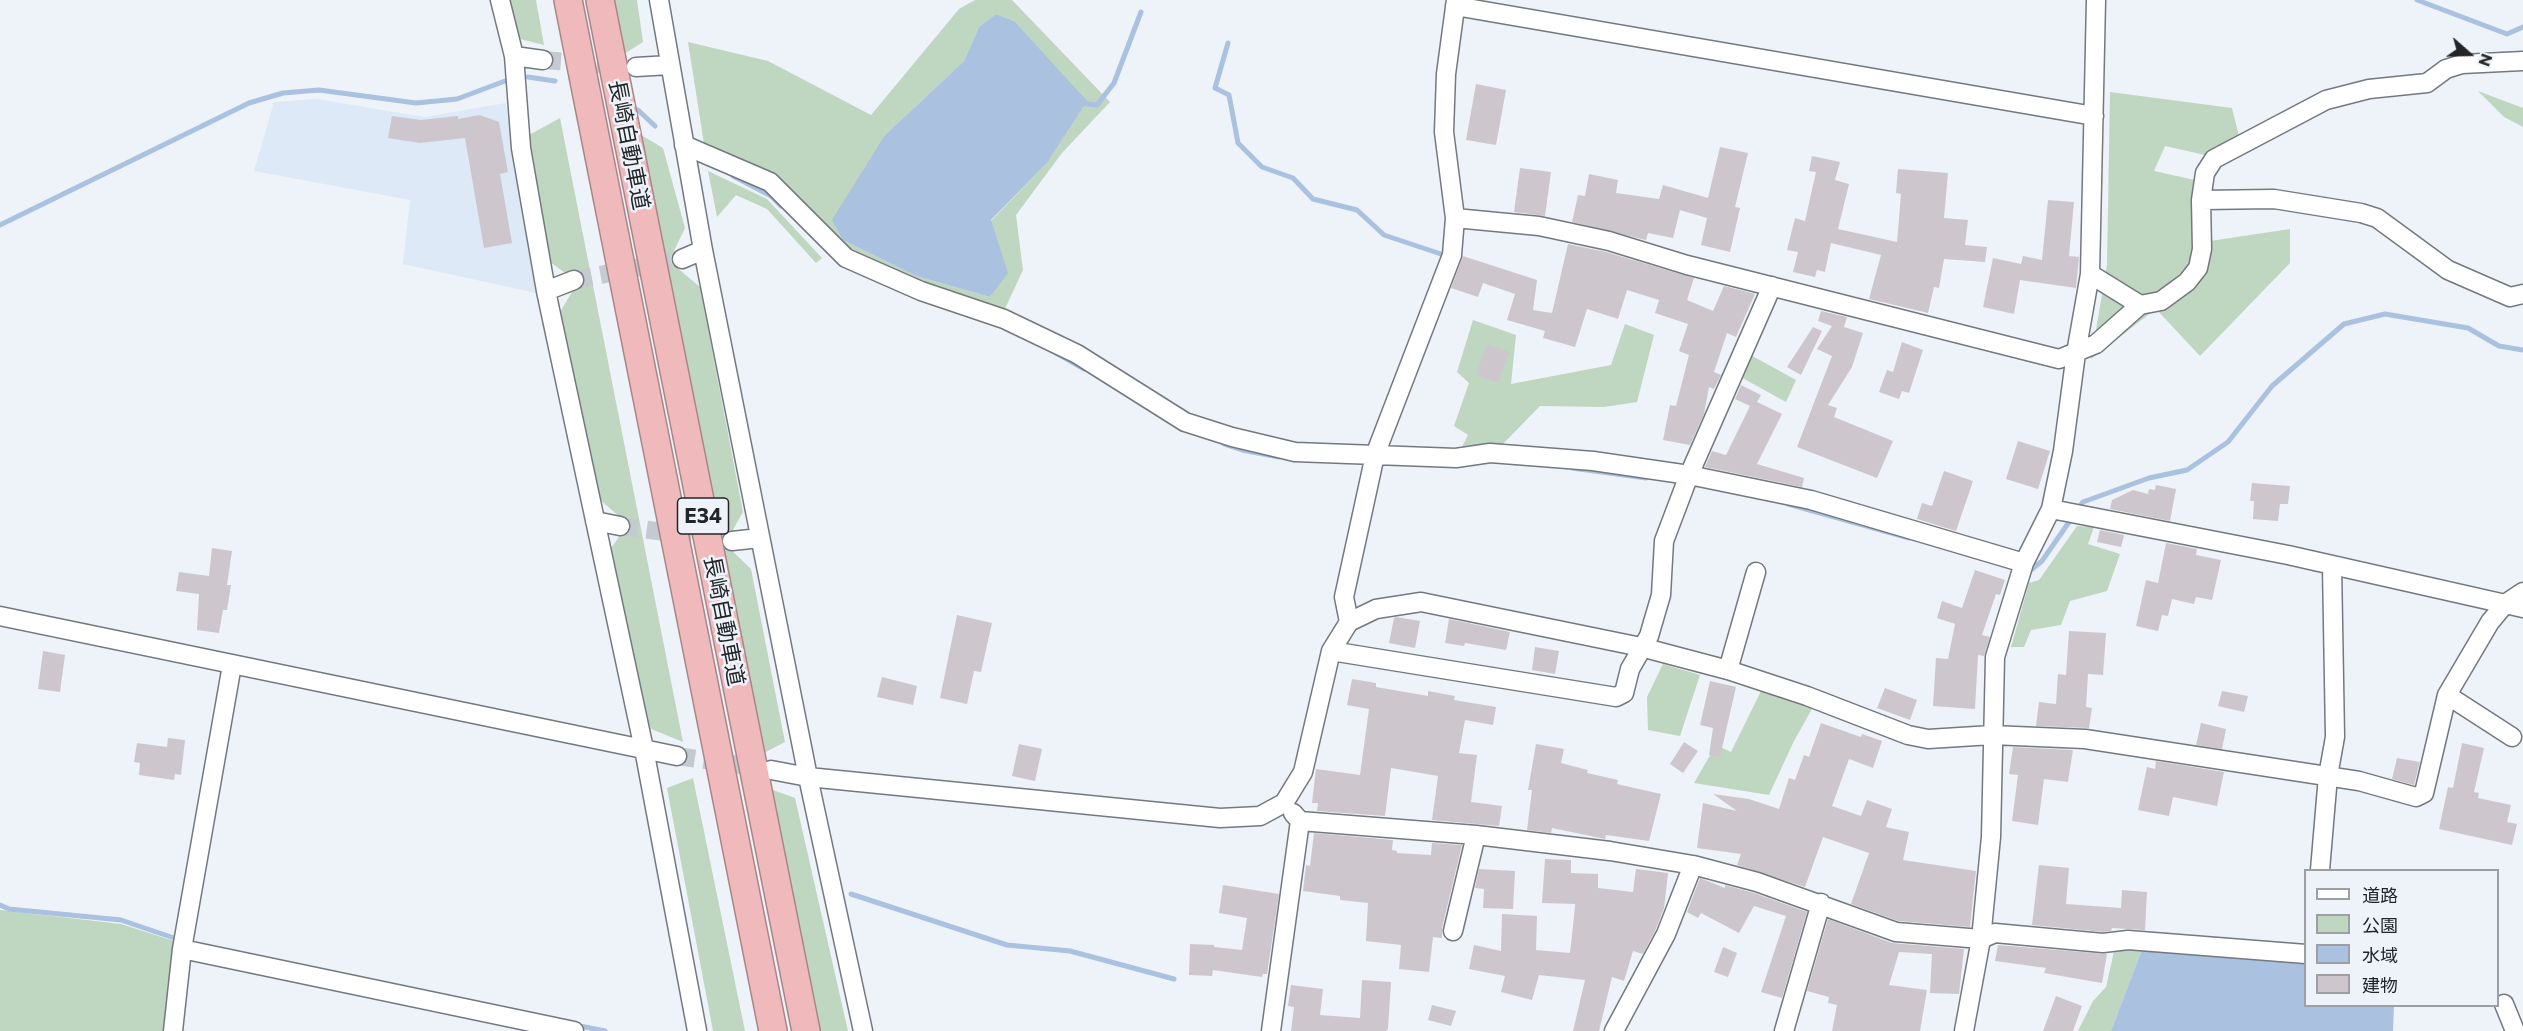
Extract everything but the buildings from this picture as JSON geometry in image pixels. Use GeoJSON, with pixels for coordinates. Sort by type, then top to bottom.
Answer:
{"type":"FeatureCollection","features":[{"type":"Feature","properties":{"kind":"highway","name":"長崎自動車道"},"geometry":{"type":"LineString","coordinates":[[568,0],[773,1031]]}},
{"type":"Feature","properties":{"kind":"highway","name":"長崎自動車道"},"geometry":{"type":"LineString","coordinates":[[600,0],[806,1031]]}},
{"type":"Feature","properties":{"kind":"street"},"geometry":{"type":"LineString","coordinates":[[500,0],[514,56],[520,148],[546,291],[645,749],[697,1031]]}},
{"type":"Feature","properties":{"kind":"street"},"geometry":{"type":"LineString","coordinates":[[659,0],[703,250],[808,777],[863,1031]]}},
{"type":"Feature","properties":{"kind":"street"},"geometry":{"type":"LineString","coordinates":[[1964,1031],[1981,939],[1991,837],[1995,657],[2024,563],[2057,510],[2076,353],[2090,274],[2096,0]]}},
{"type":"Feature","properties":{"kind":"street"},"geometry":{"type":"LineString","coordinates":[[1349,622],[1344,597],[1375,455],[1452,255],[1455,218],[1444,132],[1446,74],[1455,3],[2094,116]]}},
{"type":"Feature","properties":{"kind":"street"},"geometry":{"type":"LineString","coordinates":[[514,56],[543,60]]}},
{"type":"Feature","properties":{"kind":"street"},"geometry":{"type":"LineString","coordinates":[[1455,218],[1539,226],[1598,238],[1687,265],[2059,359],[2096,344],[2140,305],[2161,301],[2187,282],[2198,268],[2202,249],[2201,200],[2205,173],[2214,159],[2326,100],[2369,89],[2427,83],[2446,69],[2462,64],[2523,61]]}},
{"type":"Feature","properties":{"kind":"street"},"geometry":{"type":"LineString","coordinates":[[636,67],[670,65]]}},
{"type":"Feature","properties":{"kind":"street"},"geometry":{"type":"LineString","coordinates":[[684,145],[771,182],[846,258],[921,291],[1004,319],[1077,354],[1185,422],[1232,437],[1295,452],[1456,458],[1490,453],[1593,461],[1685,483],[1811,501],[2024,563]]}},
{"type":"Feature","properties":{"kind":"street"},"geometry":{"type":"LineString","coordinates":[[2201,200],[2274,199],[2361,213],[2378,218],[2448,270],[2511,297],[2523,294]]}},
{"type":"Feature","properties":{"kind":"street"},"geometry":{"type":"LineString","coordinates":[[682,259],[703,250]]}},
{"type":"Feature","properties":{"kind":"street"},"geometry":{"type":"LineString","coordinates":[[2090,274],[2140,305]]}},
{"type":"Feature","properties":{"kind":"street"},"geometry":{"type":"LineString","coordinates":[[546,291],[574,280]]}},
{"type":"Feature","properties":{"kind":"street"},"geometry":{"type":"LineString","coordinates":[[1331,651],[1616,697],[1624,693],[1630,669],[1649,636],[1661,595],[1664,541],[1685,483],[1772,286]]}},
{"type":"Feature","properties":{"kind":"street"},"geometry":{"type":"LineString","coordinates":[[2057,510],[2514,606]]}},
{"type":"Feature","properties":{"kind":"street"},"geometry":{"type":"LineString","coordinates":[[595,521],[620,526]]}},
{"type":"Feature","properties":{"kind":"street"},"geometry":{"type":"LineString","coordinates":[[732,542],[760,538]]}},
{"type":"Feature","properties":{"kind":"street"},"geometry":{"type":"LineString","coordinates":[[2320,869],[2328,776],[2336,737],[2332,566]]}},
{"type":"Feature","properties":{"kind":"street"},"geometry":{"type":"LineString","coordinates":[[1728,670],[1756,572]]}},
{"type":"Feature","properties":{"kind":"street"},"geometry":{"type":"LineString","coordinates":[[771,770],[808,777],[1220,818],[1260,816],[1284,802],[1303,772],[1331,651],[1349,622],[1376,609],[1421,602],[1641,647],[1728,670],[1807,696],[1908,735],[1928,739],[1992,735],[2085,739],[2359,781],[2416,797],[2424,793],[2447,695],[2490,622],[2514,606],[2523,592]]}},
{"type":"Feature","properties":{"kind":"street"},"geometry":{"type":"LineString","coordinates":[[0,616],[677,756]]}},
{"type":"Feature","properties":{"kind":"street"},"geometry":{"type":"LineString","coordinates":[[173,1031],[183,949],[232,665]]}},
{"type":"Feature","properties":{"kind":"street"},"geometry":{"type":"LineString","coordinates":[[2447,695],[2511,737]]}},
{"type":"Feature","properties":{"kind":"street"},"geometry":{"type":"LineString","coordinates":[[1284,802],[1300,821],[1476,835],[1610,851],[1693,865],[1757,882],[1821,903],[1896,932],[1981,939],[1995,933],[2103,943],[2128,940],[2304,954]]}},
{"type":"Feature","properties":{"kind":"street"},"geometry":{"type":"LineString","coordinates":[[1271,1031],[1300,821]]}},
{"type":"Feature","properties":{"kind":"street"},"geometry":{"type":"LineString","coordinates":[[1453,931],[1476,835]]}},
{"type":"Feature","properties":{"kind":"street"},"geometry":{"type":"LineString","coordinates":[[1614,1031],[1666,934],[1693,865]]}},
{"type":"Feature","properties":{"kind":"street"},"geometry":{"type":"LineString","coordinates":[[1784,1031],[1821,903]]}},
{"type":"Feature","properties":{"kind":"street"},"geometry":{"type":"LineString","coordinates":[[183,949],[574,1031]]}},
{"type":"Feature","properties":{"kind":"street"},"geometry":{"type":"LineString","coordinates":[[2501,1003],[2523,1007]]}},
{"type":"Feature","properties":{"kind":"street"},"geometry":{"type":"LineString","coordinates":[[2501,1003],[2515,1031]]}},
{"type":"Feature","properties":{"kind":"shaded area"},"geometry":{"type":"Polygon","coordinates":[[[317,99],[424,117],[506,103],[536,293],[403,264],[410,200],[254,171],[274,102],[317,99]]]}},
{"type":"Feature","properties":{"kind":"green space"},"geometry":{"type":"Polygon","coordinates":[[[508,0],[536,0],[544,45],[516,38],[508,0]]]}},
{"type":"Feature","properties":{"kind":"green space"},"geometry":{"type":"Polygon","coordinates":[[[613,0],[637,0],[643,42],[624,54],[613,0]]]}},
{"type":"Feature","properties":{"kind":"green space"},"geometry":{"type":"Polygon","coordinates":[[[975,0],[1012,0],[1110,102],[1062,153],[1016,215],[1023,270],[1003,313],[908,282],[834,242],[818,217],[773,174],[704,144],[688,42],[768,61],[871,115],[959,9],[975,0]],[[996,14],[979,27],[964,61],[885,135],[843,240],[916,276],[990,297],[1007,273],[991,221],[1046,164],[1014,21],[996,14]]]}},
{"type":"Feature","properties":{"kind":"green space"},"geometry":{"type":"Polygon","coordinates":[[[2478,91],[2523,108],[2523,127],[2504,117],[2478,91]]]}},
{"type":"Feature","properties":{"kind":"green space"},"geometry":{"type":"Polygon","coordinates":[[[2110,92],[2232,108],[2240,140],[2205,155],[2165,146],[2154,171],[2195,180],[2210,241],[2290,229],[2290,263],[2200,356],[2156,309],[2091,359],[2107,265],[2110,92]]]}},
{"type":"Feature","properties":{"kind":"green space"},"geometry":{"type":"Polygon","coordinates":[[[560,118],[683,742],[649,728],[607,554],[628,524],[598,498],[560,312],[578,282],[550,262],[529,135],[560,118]]]}},
{"type":"Feature","properties":{"kind":"green space"},"geometry":{"type":"Polygon","coordinates":[[[636,132],[663,148],[685,228],[669,261],[700,287],[743,512],[725,544],[751,569],[785,742],[760,755],[636,132]]]}},
{"type":"Feature","properties":{"kind":"green space"},"geometry":{"type":"Polygon","coordinates":[[[708,171],[767,199],[822,258],[816,263],[767,209],[736,195],[717,217],[708,171]]]}},
{"type":"Feature","properties":{"kind":"green space"},"geometry":{"type":"Polygon","coordinates":[[[1473,320],[1516,335],[1511,384],[1611,365],[1625,324],[1654,335],[1637,402],[1604,407],[1540,406],[1500,447],[1460,451],[1468,435],[1454,426],[1469,383],[1457,372],[1473,320]]]}},
{"type":"Feature","properties":{"kind":"green space"},"geometry":{"type":"Polygon","coordinates":[[[1747,353],[1796,380],[1786,402],[1737,375],[1747,353]]]}},
{"type":"Feature","properties":{"kind":"green space"},"geometry":{"type":"Polygon","coordinates":[[[2077,526],[2094,527],[2088,544],[2120,554],[2107,591],[2070,601],[2061,625],[2031,630],[2024,647],[2011,647],[2029,583],[2039,580],[2077,526]]]}},
{"type":"Feature","properties":{"kind":"green space"},"geometry":{"type":"Polygon","coordinates":[[[1663,664],[1700,675],[1680,736],[1648,730],[1647,697],[1663,664]]]}},
{"type":"Feature","properties":{"kind":"green space"},"geometry":{"type":"Polygon","coordinates":[[[1761,691],[1813,707],[1769,795],[1694,783],[1716,745],[1731,752],[1761,691]]]}},
{"type":"Feature","properties":{"kind":"green space"},"geometry":{"type":"Polygon","coordinates":[[[693,778],[745,1031],[713,1031],[667,788],[693,778]]]}},
{"type":"Feature","properties":{"kind":"green space"},"geometry":{"type":"Polygon","coordinates":[[[770,789],[795,798],[848,1031],[819,1031],[770,789]]]}},
{"type":"Feature","properties":{"kind":"green space"},"geometry":{"type":"Polygon","coordinates":[[[0,910],[121,924],[174,941],[164,1031],[0,1031],[0,910]]]}},
{"type":"Feature","properties":{"kind":"green space"},"geometry":{"type":"Polygon","coordinates":[[[2115,947],[2143,947],[2111,1031],[2078,1031],[2093,1001],[2106,987],[2115,947]]]}},
{"type":"Feature","properties":{"kind":"water"},"geometry":{"type":"Polygon","coordinates":[[[996,14],[1014,21],[1087,101],[1046,164],[991,220],[1008,273],[990,297],[916,276],[843,240],[832,220],[885,135],[964,61],[979,27],[996,14]]]}},
{"type":"Feature","properties":{"kind":"water"},"geometry":{"type":"Polygon","coordinates":[[[2143,947],[2304,964],[2304,1007],[2394,1007],[2393,1031],[2111,1031],[2143,947]]]}},
{"type":"Feature","properties":{"kind":"waterway"},"geometry":{"type":"LineString","coordinates":[[2417,0],[2507,34],[2523,27]]}},
{"type":"Feature","properties":{"kind":"waterway"},"geometry":{"type":"LineString","coordinates":[[1080,103],[1097,105],[1114,83],[1141,12]]}},
{"type":"Feature","properties":{"kind":"waterway"},"geometry":{"type":"LineString","coordinates":[[1228,43],[1215,88],[1229,95],[1238,143],[1262,167],[1293,178],[1313,199],[1357,210],[1384,235],[1447,256]]}},
{"type":"Feature","properties":{"kind":"waterway"},"geometry":{"type":"LineString","coordinates":[[528,77],[555,81]]}},
{"type":"Feature","properties":{"kind":"waterway"},"geometry":{"type":"LineString","coordinates":[[0,225],[249,103],[283,93],[319,90],[416,103],[457,99],[505,81]]}},
{"type":"Feature","properties":{"kind":"waterway"},"geometry":{"type":"LineString","coordinates":[[638,110],[655,126]]}},
{"type":"Feature","properties":{"kind":"waterway"},"geometry":{"type":"LineString","coordinates":[[733,176],[771,196],[781,206]]}},
{"type":"Feature","properties":{"kind":"waterway"},"geometry":{"type":"LineString","coordinates":[[2025,570],[2031,570],[2042,561],[2083,502],[2149,478],[2187,470],[2228,442],[2272,386],[2344,324],[2385,314],[2468,328],[2499,346],[2523,350]]}},
{"type":"Feature","properties":{"kind":"waterway"},"geometry":{"type":"LineString","coordinates":[[1058,354],[1084,369]]}},
{"type":"Feature","properties":{"kind":"waterway"},"geometry":{"type":"LineString","coordinates":[[1224,444],[1279,457]]}},
{"type":"Feature","properties":{"kind":"waterway"},"geometry":{"type":"LineString","coordinates":[[1572,468],[1646,478]]}},
{"type":"Feature","properties":{"kind":"waterway"},"geometry":{"type":"LineString","coordinates":[[1788,504],[1909,538]]}},
{"type":"Feature","properties":{"kind":"waterway"},"geometry":{"type":"LineString","coordinates":[[851,894],[1007,945],[1070,951],[1174,979]]}},
{"type":"Feature","properties":{"kind":"waterway"},"geometry":{"type":"LineString","coordinates":[[0,905],[9,909],[121,920],[174,938]]}},
{"type":"Feature","properties":{"kind":"waterway"},"geometry":{"type":"LineString","coordinates":[[575,1025],[605,1031]]}},
{"type":"Feature","properties":{"kind":"tunnel"},"geometry":{"type":"LineString","coordinates":[[543,60],[622,66]]}},
{"type":"Feature","properties":{"kind":"tunnel"},"geometry":{"type":"LineString","coordinates":[[574,280],[682,259]]}},
{"type":"Feature","properties":{"kind":"tunnel"},"geometry":{"type":"LineString","coordinates":[[620,526],[716,539]]}},
{"type":"Feature","properties":{"kind":"tunnel"},"geometry":{"type":"LineString","coordinates":[[677,756],[761,768]]}}]}
